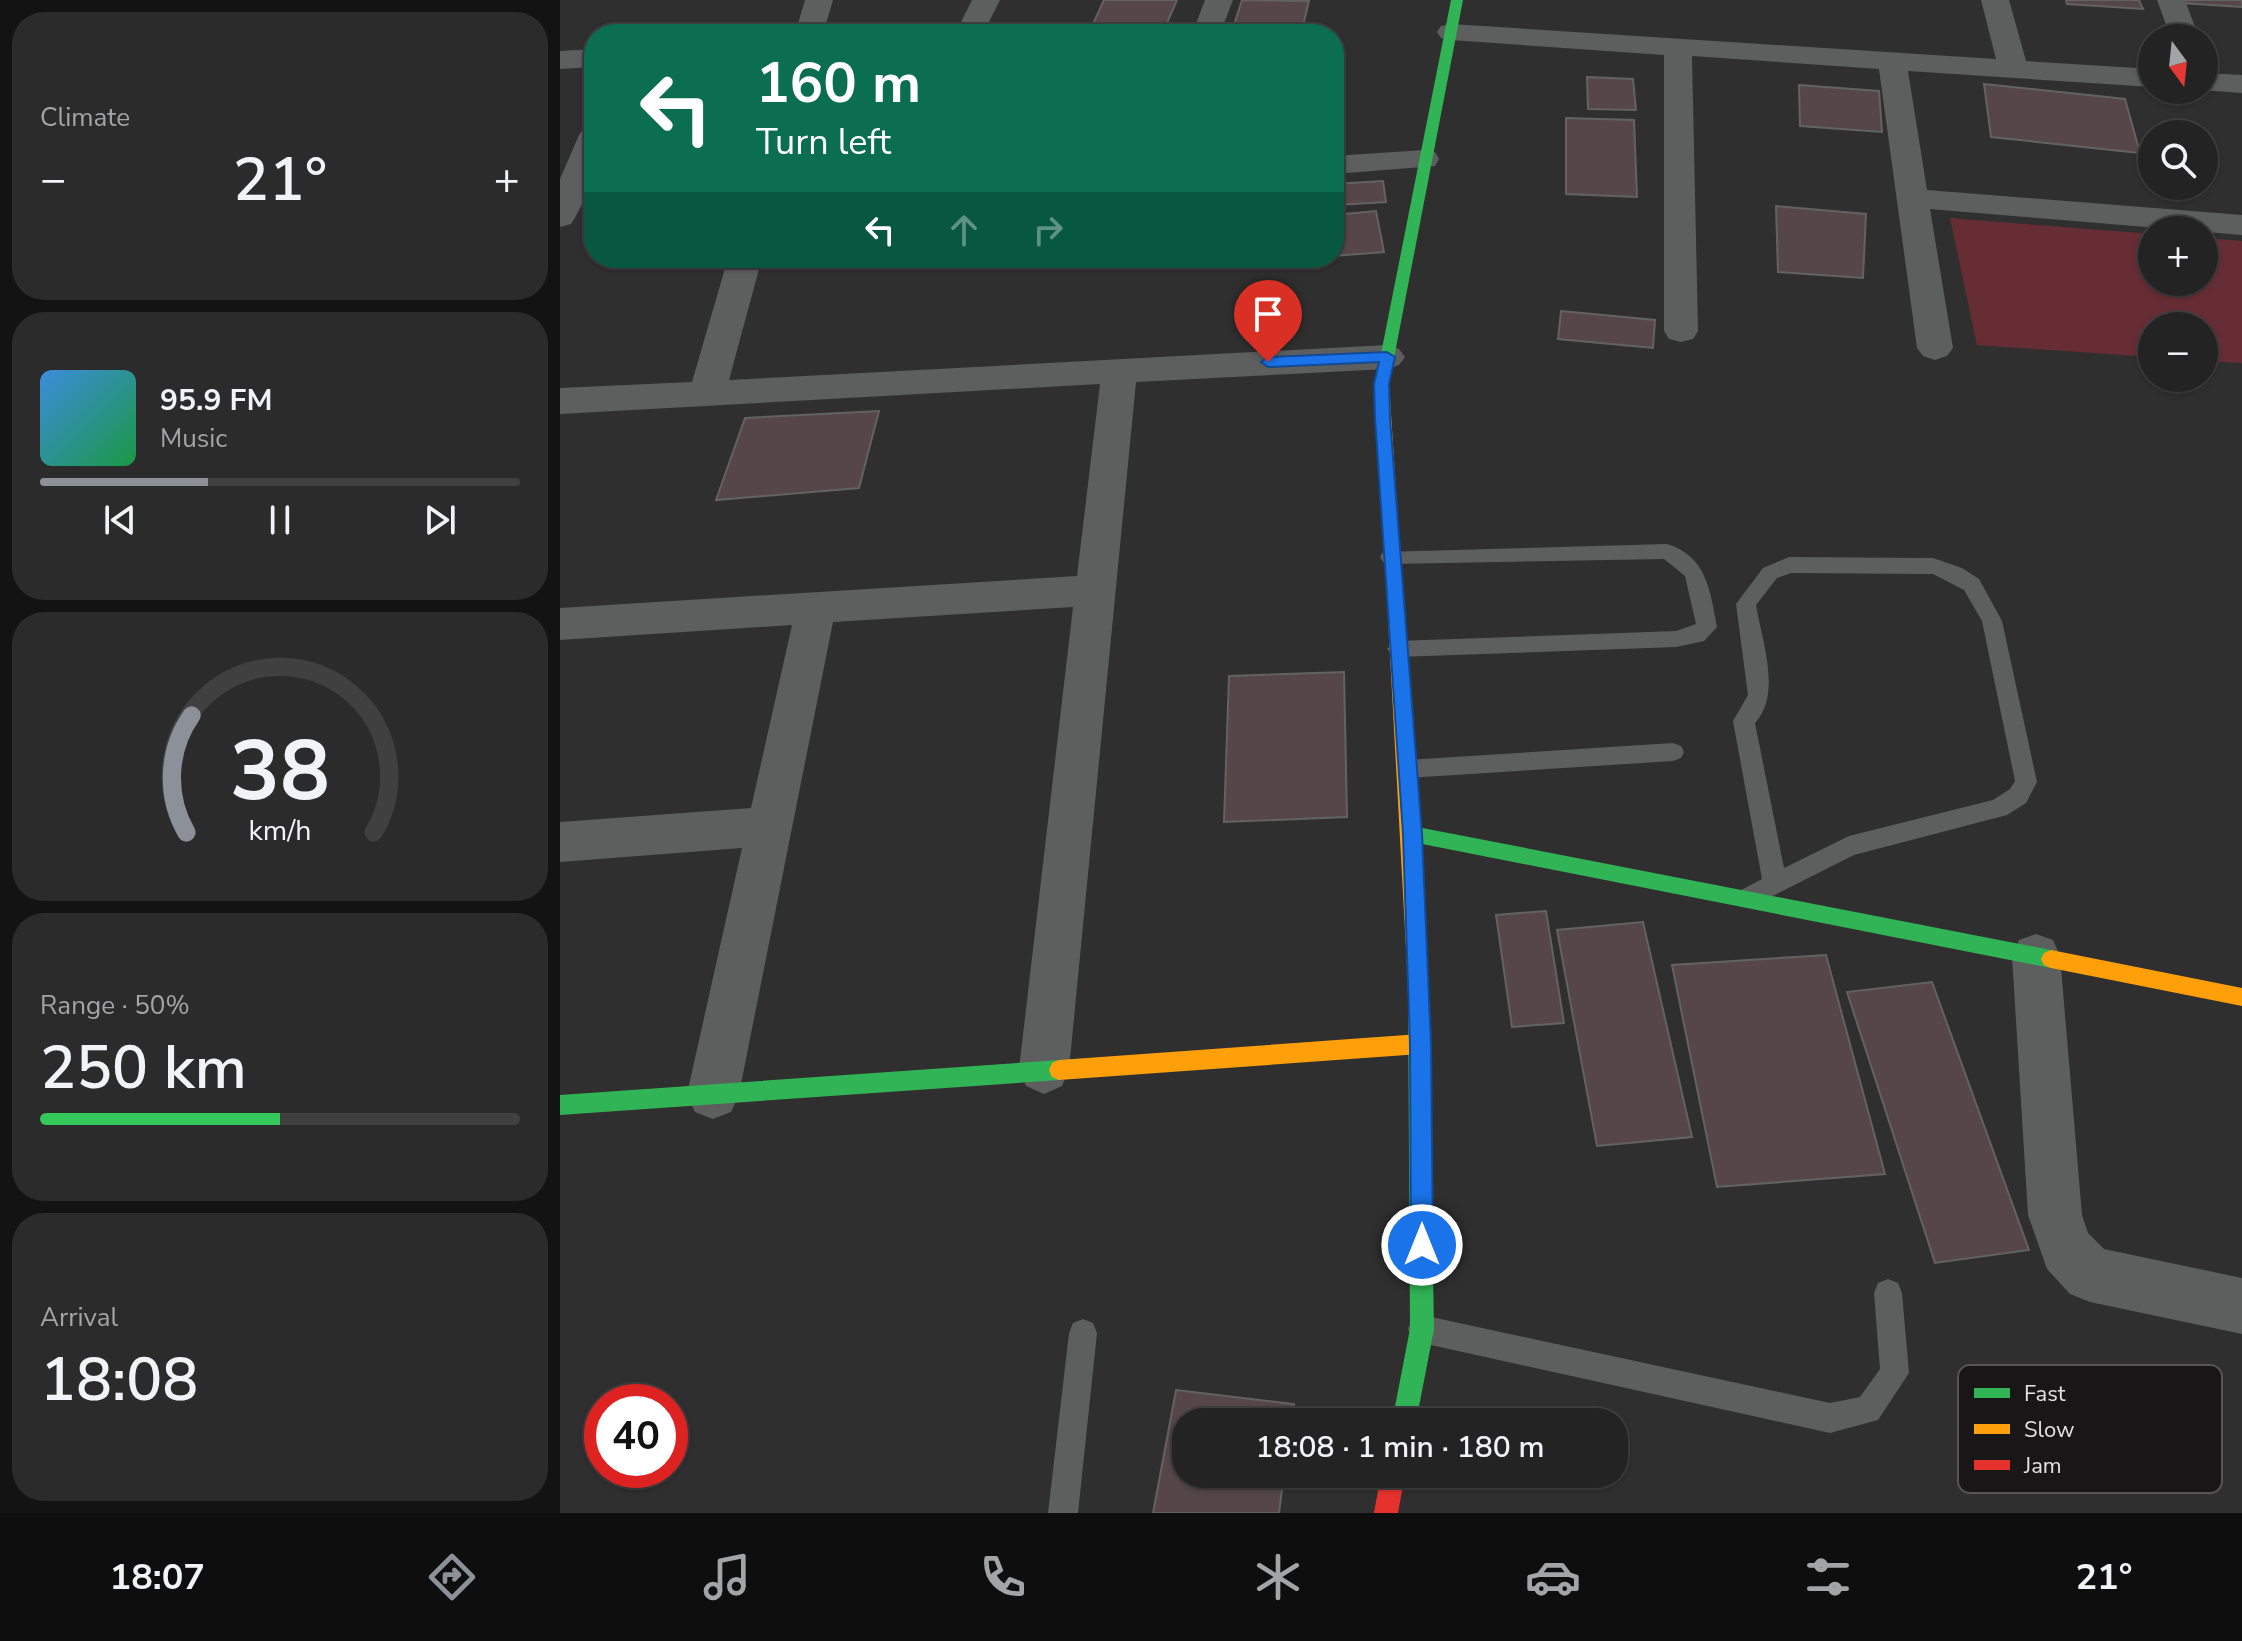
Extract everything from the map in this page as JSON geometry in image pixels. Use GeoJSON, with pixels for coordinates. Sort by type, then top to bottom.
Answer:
{"type":"FeatureCollection","features":[{"type":"Feature","properties":{"kind":"street"},"geometry":{"type":"LineString","coordinates":[[812,24],[819,0]]}},
{"type":"Feature","properties":{"kind":"street"},"geometry":{"type":"LineString","coordinates":[[974,24],[986,0]]}},
{"type":"Feature","properties":{"kind":"street"},"geometry":{"type":"LineString","coordinates":[[1210,24],[1219,0]]}},
{"type":"Feature","properties":{"kind":"street"},"geometry":{"type":"LineString","coordinates":[[1407,1408],[1422,1329],[1420,1044],[1412,834],[1390,557],[1382,384],[1457,0]]}},
{"type":"Feature","properties":{"kind":"street"},"geometry":{"type":"LineString","coordinates":[[1995,0],[2013,68]]}},
{"type":"Feature","properties":{"kind":"street"},"geometry":{"type":"LineString","coordinates":[[2171,0],[2180,24]]}},
{"type":"Feature","properties":{"kind":"street"},"geometry":{"type":"LineString","coordinates":[[1451,32],[2138,77]]}},
{"type":"Feature","properties":{"kind":"street"},"geometry":{"type":"LineString","coordinates":[[1678,46],[1681,331]]}},
{"type":"Feature","properties":{"kind":"street"},"geometry":{"type":"LineString","coordinates":[[560,60],[584,59]]}},
{"type":"Feature","properties":{"kind":"street"},"geometry":{"type":"LineString","coordinates":[[1892,60],[1935,348]]}},
{"type":"Feature","properties":{"kind":"street"},"geometry":{"type":"LineString","coordinates":[[2218,83],[2242,84]]}},
{"type":"Feature","properties":{"kind":"street"},"geometry":{"type":"LineString","coordinates":[[560,217],[584,159]]}},
{"type":"Feature","properties":{"kind":"street"},"geometry":{"type":"LineString","coordinates":[[1344,164],[1424,159]]}},
{"type":"Feature","properties":{"kind":"street"},"geometry":{"type":"LineString","coordinates":[[1912,198],[2242,225]]}},
{"type":"Feature","properties":{"kind":"street"},"geometry":{"type":"LineString","coordinates":[[707,393],[742,268]]}},
{"type":"Feature","properties":{"kind":"street"},"geometry":{"type":"LineString","coordinates":[[560,401],[1387,357]]}},
{"type":"Feature","properties":{"kind":"street"},"geometry":{"type":"LineString","coordinates":[[1044,1069],[1119,370]]}},
{"type":"Feature","properties":{"kind":"street"},"geometry":{"type":"LineString","coordinates":[[560,624],[1096,590]]}},
{"type":"Feature","properties":{"kind":"street"},"geometry":{"type":"LineString","coordinates":[[713,1094],[816,608]]}},
{"type":"Feature","properties":{"kind":"street"},"geometry":{"type":"LineString","coordinates":[[560,842],[770,826]]}},
{"type":"Feature","properties":{"kind":"street"},"geometry":{"type":"LineString","coordinates":[[1412,834],[2242,997]]}},
{"type":"Feature","properties":{"kind":"street"},"geometry":{"type":"LineString","coordinates":[[2036,956],[2055,1215],[2066,1250],[2090,1274],[2242,1306]]}},
{"type":"Feature","properties":{"kind":"street"},"geometry":{"type":"LineString","coordinates":[[560,1105],[1420,1044]]}},
{"type":"Feature","properties":{"kind":"street"},"geometry":{"type":"LineString","coordinates":[[1386,1513],[1390,1488]]}},
{"type":"Feature","properties":{"kind":"lane"},"geometry":{"type":"LineString","coordinates":[[1390,557],[1667,551],[1690,564],[1697,575],[1707,627],[1697,635],[1676,639],[1397,649]]}},
{"type":"Feature","properties":{"kind":"lane"},"geometry":{"type":"LineString","coordinates":[[1745,899],[1775,884],[1849,846],[1999,808],[2018,796],[2026,782],[1992,621],[1985,599],[1971,580],[1953,570],[1933,566],[1789,565],[1770,573],[1746,604],[1759,695],[1755,709],[1744,721],[1775,884]]}},
{"type":"Feature","properties":{"kind":"lane"},"geometry":{"type":"LineString","coordinates":[[1407,769],[1673,752]]}},
{"type":"Feature","properties":{"kind":"lane"},"geometry":{"type":"LineString","coordinates":[[1422,1329],[1830,1418],[1868,1410],[1895,1373],[1888,1293]]}},
{"type":"Feature","properties":{"kind":"lane"},"geometry":{"type":"LineString","coordinates":[[1063,1513],[1083,1333]]}},
{"type":"Feature","properties":{"kind":"shaded area"},"geometry":{"type":"Polygon","coordinates":[[[1950,218],[2138,233],[2138,296],[2218,296],[2218,239],[2242,241],[2242,363],[2218,362],[2218,312],[2138,312],[2138,356],[1977,345],[1950,218]]]}},
{"type":"Feature","properties":{"kind":"building"},"geometry":{"type":"Polygon","coordinates":[[[1104,0],[1177,0],[1167,24],[1093,24],[1104,0]]]}},
{"type":"Feature","properties":{"kind":"building"},"geometry":{"type":"Polygon","coordinates":[[[1242,0],[1309,1],[1303,24],[1234,24],[1242,0]]]}},
{"type":"Feature","properties":{"kind":"building"},"geometry":{"type":"Polygon","coordinates":[[[2066,0],[2139,0],[2143,9],[2067,4],[2066,0]]]}},
{"type":"Feature","properties":{"kind":"building"},"geometry":{"type":"Polygon","coordinates":[[[2179,0],[2242,0],[2242,7],[2181,3],[2179,0]]]}},
{"type":"Feature","properties":{"kind":"building"},"geometry":{"type":"Polygon","coordinates":[[[1587,77],[1633,79],[1636,110],[1588,109],[1587,77]]]}},
{"type":"Feature","properties":{"kind":"building"},"geometry":{"type":"Polygon","coordinates":[[[1984,84],[2125,99],[2138,153],[1991,137],[1984,84]]]}},
{"type":"Feature","properties":{"kind":"building"},"geometry":{"type":"Polygon","coordinates":[[[1799,85],[1879,91],[1882,132],[1800,126],[1799,85]]]}},
{"type":"Feature","properties":{"kind":"building"},"geometry":{"type":"Polygon","coordinates":[[[1566,118],[1634,120],[1637,197],[1566,194],[1566,118]]]}},
{"type":"Feature","properties":{"kind":"building"},"geometry":{"type":"Polygon","coordinates":[[[1383,181],[1386,202],[1344,205],[1344,183],[1383,181]]]}},
{"type":"Feature","properties":{"kind":"building"},"geometry":{"type":"Polygon","coordinates":[[[1776,206],[1866,214],[1863,278],[1778,272],[1776,206]]]}},
{"type":"Feature","properties":{"kind":"building"},"geometry":{"type":"Polygon","coordinates":[[[1376,211],[1384,252],[1344,255],[1344,214],[1376,211]]]}},
{"type":"Feature","properties":{"kind":"building"},"geometry":{"type":"Polygon","coordinates":[[[1561,311],[1655,320],[1653,348],[1558,339],[1561,311]]]}},
{"type":"Feature","properties":{"kind":"building"},"geometry":{"type":"Polygon","coordinates":[[[879,411],[859,488],[716,500],[745,418],[879,411]]]}},
{"type":"Feature","properties":{"kind":"building"},"geometry":{"type":"Polygon","coordinates":[[[1344,672],[1347,817],[1224,822],[1229,676],[1344,672]]]}},
{"type":"Feature","properties":{"kind":"building"},"geometry":{"type":"Polygon","coordinates":[[[1546,911],[1564,1023],[1512,1027],[1496,915],[1546,911]]]}},
{"type":"Feature","properties":{"kind":"building"},"geometry":{"type":"Polygon","coordinates":[[[1643,922],[1692,1137],[1597,1146],[1557,930],[1643,922]]]}},
{"type":"Feature","properties":{"kind":"building"},"geometry":{"type":"Polygon","coordinates":[[[1826,955],[1885,1174],[1717,1187],[1672,965],[1826,955]]]}},
{"type":"Feature","properties":{"kind":"building"},"geometry":{"type":"Polygon","coordinates":[[[1932,982],[2029,1250],[1935,1263],[1847,992],[1932,982]]]}},
{"type":"Feature","properties":{"kind":"building"},"geometry":{"type":"Polygon","coordinates":[[[1176,1390],[1294,1404],[1293,1408],[1173,1408],[1176,1390]]]}},
{"type":"Feature","properties":{"kind":"building"},"geometry":{"type":"Polygon","coordinates":[[[1172,1411],[1172,1488],[1282,1488],[1279,1513],[1153,1513],[1172,1411]]]}},
{"type":"Feature","properties":{"kind":"traffic: fast"},"geometry":{"type":"LineString","coordinates":[[1383,399],[1382,384],[1457,0]]}},
{"type":"Feature","properties":{"kind":"traffic: fast"},"geometry":{"type":"LineString","coordinates":[[1412,834],[2051,959]]}},
{"type":"Feature","properties":{"kind":"traffic: fast"},"geometry":{"type":"LineString","coordinates":[[1407,1408],[1422,1329],[1418,985]]}},
{"type":"Feature","properties":{"kind":"traffic: fast"},"geometry":{"type":"LineString","coordinates":[[560,1105],[1059,1070]]}},
{"type":"Feature","properties":{"kind":"traffic: slow"},"geometry":{"type":"LineString","coordinates":[[1383,399],[1418,985]]}},
{"type":"Feature","properties":{"kind":"traffic: slow"},"geometry":{"type":"LineString","coordinates":[[2051,959],[2242,997]]}},
{"type":"Feature","properties":{"kind":"traffic: slow"},"geometry":{"type":"LineString","coordinates":[[1059,1070],[1420,1044]]}},
{"type":"Feature","properties":{"kind":"traffic: jam"},"geometry":{"type":"LineString","coordinates":[[1386,1513],[1390,1488]]}},
{"type":"Feature","properties":{"kind":"route"},"geometry":{"type":"LineString","coordinates":[[1268,362],[1387,357],[1382,384],[1382,418],[1412,834],[1420,1044],[1422,1245]]}}]}
